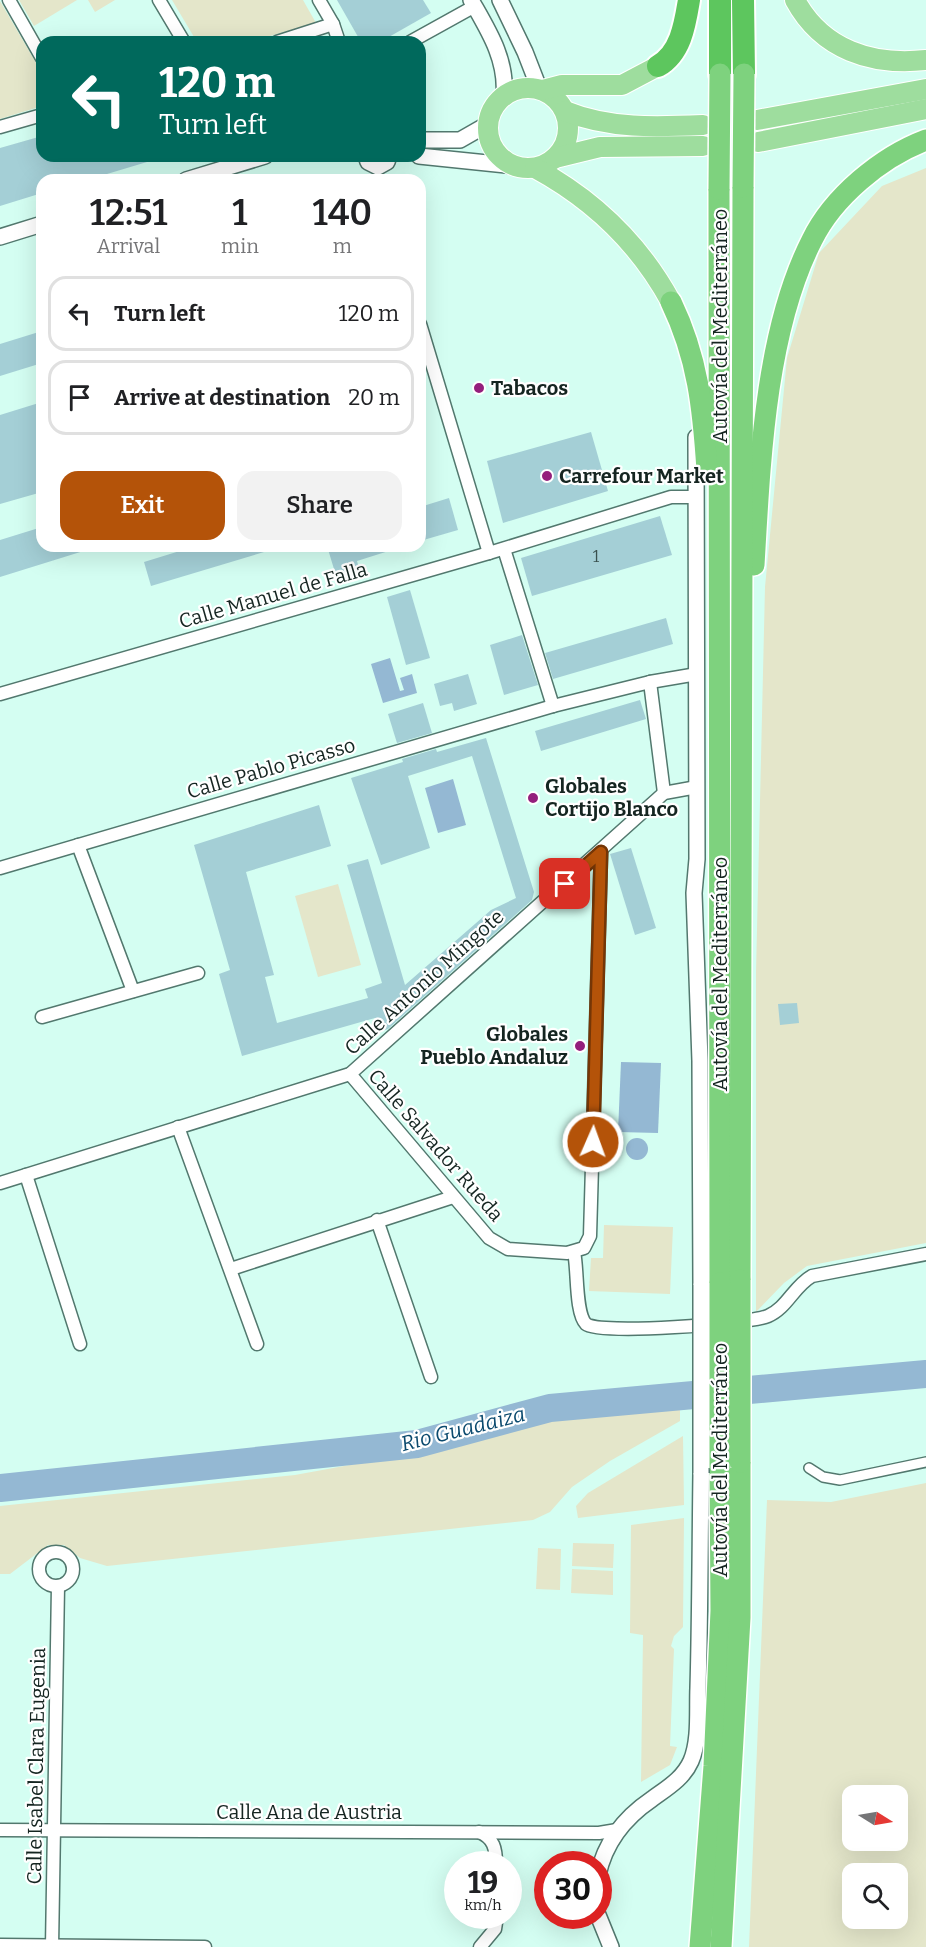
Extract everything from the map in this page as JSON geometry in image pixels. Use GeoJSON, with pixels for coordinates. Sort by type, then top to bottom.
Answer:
{"type":"FeatureCollection","features":[{"type":"Feature","properties":{"kind":"highway"},"geometry":{"type":"LineString","coordinates":[[658,66],[677,46],[684,25],[688,0]]}},
{"type":"Feature","properties":{"kind":"highway","name":"Autovía del Mediterráneo"},"geometry":{"type":"LineString","coordinates":[[700,1947],[714,1766],[720,1611],[720,0]]}},
{"type":"Feature","properties":{"kind":"highway","name":"Autovía del Mediterráneo"},"geometry":{"type":"LineString","coordinates":[[721,1283],[742,636],[743,0]]}},
{"type":"Feature","properties":{"kind":"highway"},"geometry":{"type":"LineString","coordinates":[[742,636],[753,590],[759,484],[773,370],[786,305],[797,272],[813,238],[844,196],[879,166],[926,140]]}},
{"type":"Feature","properties":{"kind":"highway"},"geometry":{"type":"LineString","coordinates":[[672,302],[692,352],[699,379],[709,500],[720,548]]}},
{"type":"Feature","properties":{"kind":"highway","name":"Autovía del Mediterráneo"},"geometry":{"type":"LineString","coordinates":[[721,1468],[740,1630],[721,1947]]}},
{"type":"Feature","properties":{"kind":"main road"},"geometry":{"type":"LineString","coordinates":[[795,0],[816,29],[842,49],[876,60],[926,60]]}},
{"type":"Feature","properties":{"kind":"main road"},"geometry":{"type":"LineString","coordinates":[[658,66],[622,85],[520,88],[504,95],[493,108],[488,124],[491,145],[506,162],[525,167],[567,186],[620,230],[648,263],[672,302]]}},
{"type":"Feature","properties":{"kind":"main road"},"geometry":{"type":"LineString","coordinates":[[541,89],[560,102],[565,111],[568,136],[555,158]]}},
{"type":"Feature","properties":{"kind":"main road"},"geometry":{"type":"LineString","coordinates":[[757,120],[926,89]]}},
{"type":"Feature","properties":{"kind":"main road"},"geometry":{"type":"LineString","coordinates":[[758,142],[926,109]]}},
{"type":"Feature","properties":{"kind":"main road"},"geometry":{"type":"LineString","coordinates":[[565,111],[605,123],[663,126],[703,125]]}},
{"type":"Feature","properties":{"kind":"main road"},"geometry":{"type":"LineString","coordinates":[[525,167],[600,147],[703,146]]}},
{"type":"Feature","properties":{"kind":"street"},"geometry":{"type":"LineString","coordinates":[[9,0],[36,47]]}},
{"type":"Feature","properties":{"kind":"street"},"geometry":{"type":"LineString","coordinates":[[159,0],[180,36]]}},
{"type":"Feature","properties":{"kind":"street"},"geometry":{"type":"LineString","coordinates":[[319,0],[337,36]]}},
{"type":"Feature","properties":{"kind":"street"},"geometry":{"type":"LineString","coordinates":[[500,0],[541,89]]}},
{"type":"Feature","properties":{"kind":"street"},"geometry":{"type":"LineString","coordinates":[[658,66],[674,32],[680,0]]}},
{"type":"Feature","properties":{"kind":"street"},"geometry":{"type":"LineString","coordinates":[[420,36],[473,3],[497,49],[504,69],[504,95]]}},
{"type":"Feature","properties":{"kind":"street"},"geometry":{"type":"LineString","coordinates":[[296,36],[333,24]]}},
{"type":"Feature","properties":{"kind":"street"},"geometry":{"type":"LineString","coordinates":[[0,127],[36,117]]}},
{"type":"Feature","properties":{"kind":"street"},"geometry":{"type":"LineString","coordinates":[[426,140],[460,140],[488,124]]}},
{"type":"Feature","properties":{"kind":"street"},"geometry":{"type":"LineString","coordinates":[[426,157],[525,167]]}},
{"type":"Feature","properties":{"kind":"street"},"geometry":{"type":"LineString","coordinates":[[206,174],[246,162]]}},
{"type":"Feature","properties":{"kind":"street"},"geometry":{"type":"LineString","coordinates":[[0,237],[36,226]]}},
{"type":"Feature","properties":{"kind":"street"},"geometry":{"type":"LineString","coordinates":[[606,1851],[617,1830],[649,1800],[674,1784],[687,1769],[694,1751],[700,1640],[721,1468],[721,1283],[700,1061],[694,893],[698,859],[696,420],[693,392],[672,302]]}},
{"type":"Feature","properties":{"kind":"street"},"geometry":{"type":"LineString","coordinates":[[426,344],[489,553]]}},
{"type":"Feature","properties":{"kind":"street","name":"Calle Manuel de Falla"},"geometry":{"type":"LineString","coordinates":[[0,694],[504,549],[671,497],[695,497]]}},
{"type":"Feature","properties":{"kind":"street"},"geometry":{"type":"LineString","coordinates":[[504,549],[553,706]]}},
{"type":"Feature","properties":{"kind":"street","name":"Calle Pablo Picasso"},"geometry":{"type":"LineString","coordinates":[[0,868],[553,706],[650,682],[697,674]]}},
{"type":"Feature","properties":{"kind":"street"},"geometry":{"type":"LineString","coordinates":[[650,682],[664,793],[685,787],[697,787]]}},
{"type":"Feature","properties":{"kind":"street","name":"Calle Antonio Mingote"},"geometry":{"type":"LineString","coordinates":[[0,1183],[350,1074],[601,852],[664,793]]}},
{"type":"Feature","properties":{"kind":"street"},"geometry":{"type":"LineString","coordinates":[[78,845],[133,991]]}},
{"type":"Feature","properties":{"kind":"street"},"geometry":{"type":"LineString","coordinates":[[601,852],[590,1236],[584,1248],[574,1252],[581,1313],[586,1323],[596,1329],[669,1328],[759,1320],[781,1307],[803,1281],[812,1276],[926,1254]]}},
{"type":"Feature","properties":{"kind":"street"},"geometry":{"type":"LineString","coordinates":[[42,1017],[198,973]]}},
{"type":"Feature","properties":{"kind":"street","name":"Calle Salvador Rueda"},"geometry":{"type":"LineString","coordinates":[[350,1074],[489,1238],[508,1249],[574,1252]]}},
{"type":"Feature","properties":{"kind":"street"},"geometry":{"type":"LineString","coordinates":[[178,1127],[257,1344]]}},
{"type":"Feature","properties":{"kind":"street"},"geometry":{"type":"LineString","coordinates":[[26,1175],[80,1344]]}},
{"type":"Feature","properties":{"kind":"street"},"geometry":{"type":"LineString","coordinates":[[231,1269],[453,1197]]}},
{"type":"Feature","properties":{"kind":"street"},"geometry":{"type":"LineString","coordinates":[[377,1220],[431,1377]]}},
{"type":"Feature","properties":{"kind":"street"},"geometry":{"type":"LineString","coordinates":[[809,1468],[823,1477],[840,1480],[926,1462]]}},
{"type":"Feature","properties":{"kind":"street","name":"Calle Isabel Clara Eugenia"},"geometry":{"type":"LineString","coordinates":[[52,1946],[56,1831],[58,1586]]}},
{"type":"Feature","properties":{"kind":"street","name":"Calle Ana de Austria"},"geometry":{"type":"LineString","coordinates":[[0,1830],[599,1833],[617,1830]]}},
{"type":"Feature","properties":{"kind":"street"},"geometry":{"type":"LineString","coordinates":[[478,1832],[485,1834],[495,1845],[495,1851]]}},
{"type":"Feature","properties":{"kind":"street"},"geometry":{"type":"LineString","coordinates":[[480,1947],[495,1929]]}},
{"type":"Feature","properties":{"kind":"street"},"geometry":{"type":"LineString","coordinates":[[604,1929],[611,1947]]}},
{"type":"Feature","properties":{"kind":"street"},"geometry":{"type":"LineString","coordinates":[[0,1945],[205,1947]]}},
{"type":"Feature","properties":{"kind":"green space"},"geometry":{"type":"Polygon","coordinates":[[[19,0],[77,0],[34,26],[19,0]]]}},
{"type":"Feature","properties":{"kind":"green space"},"geometry":{"type":"Polygon","coordinates":[[[88,0],[115,0],[95,12],[88,0]]]}},
{"type":"Feature","properties":{"kind":"green space"},"geometry":{"type":"Polygon","coordinates":[[[172,0],[303,0],[316,23],[270,36],[193,36],[172,0]]]}},
{"type":"Feature","properties":{"kind":"green space"},"geometry":{"type":"Polygon","coordinates":[[[0,1],[36,63],[36,108],[0,119],[0,1]]]}},
{"type":"Feature","properties":{"kind":"green space"},"geometry":{"type":"Polygon","coordinates":[[[926,168],[926,1243],[807,1266],[784,1283],[756,1312],[756,972],[765,587],[787,358],[819,253],[882,186],[926,168]]]}},
{"type":"Feature","properties":{"kind":"green space"},"geometry":{"type":"Polygon","coordinates":[[[338,884],[361,965],[318,977],[295,896],[338,884]]]}},
{"type":"Feature","properties":{"kind":"green space"},"geometry":{"type":"Polygon","coordinates":[[[604,1225],[673,1227],[670,1294],[589,1291],[591,1258],[603,1258],[604,1225]]]}},
{"type":"Feature","properties":{"kind":"green space"},"geometry":{"type":"Polygon","coordinates":[[[680,1403],[680,1421],[610,1461],[572,1487],[550,1512],[533,1520],[107,1566],[80,1558],[64,1545],[48,1545],[10,1574],[0,1574],[0,1506],[295,1475],[404,1455],[492,1428],[570,1413],[680,1403]]]}},
{"type":"Feature","properties":{"kind":"green space"},"geometry":{"type":"Polygon","coordinates":[[[683,1436],[684,1505],[578,1518],[576,1506],[588,1493],[683,1436]]]}},
{"type":"Feature","properties":{"kind":"green space"},"geometry":{"type":"Polygon","coordinates":[[[926,1483],[926,1947],[749,1947],[767,1500],[831,1502],[926,1483]]]}},
{"type":"Feature","properties":{"kind":"green space"},"geometry":{"type":"Polygon","coordinates":[[[684,1518],[683,1627],[674,1636],[671,1646],[674,1649],[670,1746],[677,1747],[670,1765],[641,1782],[643,1635],[630,1633],[631,1525],[684,1518]]]}},
{"type":"Feature","properties":{"kind":"green space"},"geometry":{"type":"Polygon","coordinates":[[[573,1543],[614,1544],[613,1568],[572,1566],[573,1543]]]}},
{"type":"Feature","properties":{"kind":"green space"},"geometry":{"type":"Polygon","coordinates":[[[538,1548],[561,1549],[560,1590],[536,1589],[538,1548]]]}},
{"type":"Feature","properties":{"kind":"green space"},"geometry":{"type":"Polygon","coordinates":[[[572,1569],[613,1571],[613,1595],[571,1593],[572,1569]]]}},
{"type":"Feature","properties":{"kind":"water"},"geometry":{"type":"Polygon","coordinates":[[[390,658],[400,691],[404,690],[400,678],[412,674],[417,693],[383,703],[371,664],[390,658]]]}},
{"type":"Feature","properties":{"kind":"water"},"geometry":{"type":"Polygon","coordinates":[[[453,779],[466,825],[438,833],[425,788],[453,779]]]}},
{"type":"Feature","properties":{"kind":"water"},"geometry":{"type":"Polygon","coordinates":[[[621,1062],[661,1063],[658,1133],[618,1132],[621,1062]]]}},
{"type":"Feature","properties":{"kind":"water"},"geometry":{"type":"Polygon","coordinates":[[[637,1138],[645,1141],[648,1149],[645,1157],[637,1160],[629,1157],[626,1149],[629,1141],[637,1138]]]}},
{"type":"Feature","properties":{"kind":"building"},"geometry":{"type":"Polygon","coordinates":[[[337,0],[423,0],[431,13],[391,36],[358,36],[337,0]]]}},
{"type":"Feature","properties":{"kind":"building"},"geometry":{"type":"Polygon","coordinates":[[[36,138],[36,162],[147,162],[107,174],[36,174],[36,195],[0,206],[0,148],[36,138]]]}},
{"type":"Feature","properties":{"kind":"building"},"geometry":{"type":"Polygon","coordinates":[[[36,333],[36,365],[0,376],[0,344],[36,333]]]}},
{"type":"Feature","properties":{"kind":"building"},"geometry":{"type":"Polygon","coordinates":[[[36,404],[36,494],[0,504],[0,415],[36,404]]]}},
{"type":"Feature","properties":{"kind":"building","name":"Carrefour Market"},"geometry":{"type":"Polygon","coordinates":[[[591,432],[608,491],[503,523],[487,461],[591,432]]]}},
{"type":"Feature","properties":{"kind":"building"},"geometry":{"type":"Polygon","coordinates":[[[449,498],[458,530],[426,539],[426,505],[449,498]]]}},
{"type":"Feature","properties":{"kind":"building"},"geometry":{"type":"Polygon","coordinates":[[[660,516],[672,555],[532,596],[521,558],[660,516]]]}},
{"type":"Feature","properties":{"kind":"building"},"geometry":{"type":"Polygon","coordinates":[[[36,529],[36,552],[80,552],[0,577],[0,540],[36,529]]]}},
{"type":"Feature","properties":{"kind":"building"},"geometry":{"type":"Polygon","coordinates":[[[176,552],[264,552],[151,586],[144,562],[176,552]]]}},
{"type":"Feature","properties":{"kind":"building"},"geometry":{"type":"Polygon","coordinates":[[[329,552],[386,552],[357,561],[360,572],[337,579],[329,552]]]}},
{"type":"Feature","properties":{"kind":"building"},"geometry":{"type":"Polygon","coordinates":[[[410,590],[430,658],[406,665],[387,597],[410,590]]]}},
{"type":"Feature","properties":{"kind":"building"},"geometry":{"type":"Polygon","coordinates":[[[666,618],[673,644],[553,679],[545,653],[666,618]]]}},
{"type":"Feature","properties":{"kind":"building"},"geometry":{"type":"Polygon","coordinates":[[[522,635],[538,685],[504,695],[490,645],[522,635]]]}},
{"type":"Feature","properties":{"kind":"building"},"geometry":{"type":"Polygon","coordinates":[[[468,674],[477,704],[454,711],[452,703],[440,706],[434,684],[468,674]]]}},
{"type":"Feature","properties":{"kind":"building"},"geometry":{"type":"Polygon","coordinates":[[[640,700],[646,719],[541,751],[535,731],[640,700]]]}},
{"type":"Feature","properties":{"kind":"building"},"geometry":{"type":"Polygon","coordinates":[[[423,703],[432,733],[397,743],[388,714],[423,703]]]}},
{"type":"Feature","properties":{"kind":"building"},"geometry":{"type":"Polygon","coordinates":[[[486,738],[534,892],[532,900],[388,1029],[379,1032],[375,1018],[242,1056],[219,974],[230,970],[194,845],[319,805],[331,846],[246,872],[274,975],[265,977],[277,1023],[368,998],[365,989],[382,983],[347,865],[368,859],[405,985],[491,910],[516,898],[472,756],[408,776],[430,848],[381,865],[351,778],[403,762],[402,759],[486,738]]]}},
{"type":"Feature","properties":{"kind":"building"},"geometry":{"type":"Polygon","coordinates":[[[631,848],[656,928],[635,935],[610,854],[631,848]]]}},
{"type":"Feature","properties":{"kind":"building"},"geometry":{"type":"Polygon","coordinates":[[[797,1003],[799,1023],[780,1025],[778,1004],[797,1003]]]}},
{"type":"Feature","properties":{"kind":"waterway","name":"Rio Guadaiza"},"geometry":{"type":"LineString","coordinates":[[0,1488],[417,1444],[550,1408],[926,1374]]}},
{"type":"Feature","properties":{"kind":"place","name":"Tabacos"},"geometry":{"type":"Point","coordinates":[479,388]}},
{"type":"Feature","properties":{"kind":"place","name":"Carrefour Market"},"geometry":{"type":"Point","coordinates":[547,476]}},
{"type":"Feature","properties":{"kind":"place","name":"Globales Cortijo Blanco"},"geometry":{"type":"Point","coordinates":[533,798]}},
{"type":"Feature","properties":{"kind":"place","name":"Globales Pueblo Andaluz"},"geometry":{"type":"Point","coordinates":[580,1046]}},
{"type":"Feature","properties":{"kind":"route"},"geometry":{"type":"LineString","coordinates":[[565,884],[601,852],[593,1142]]}}]}
